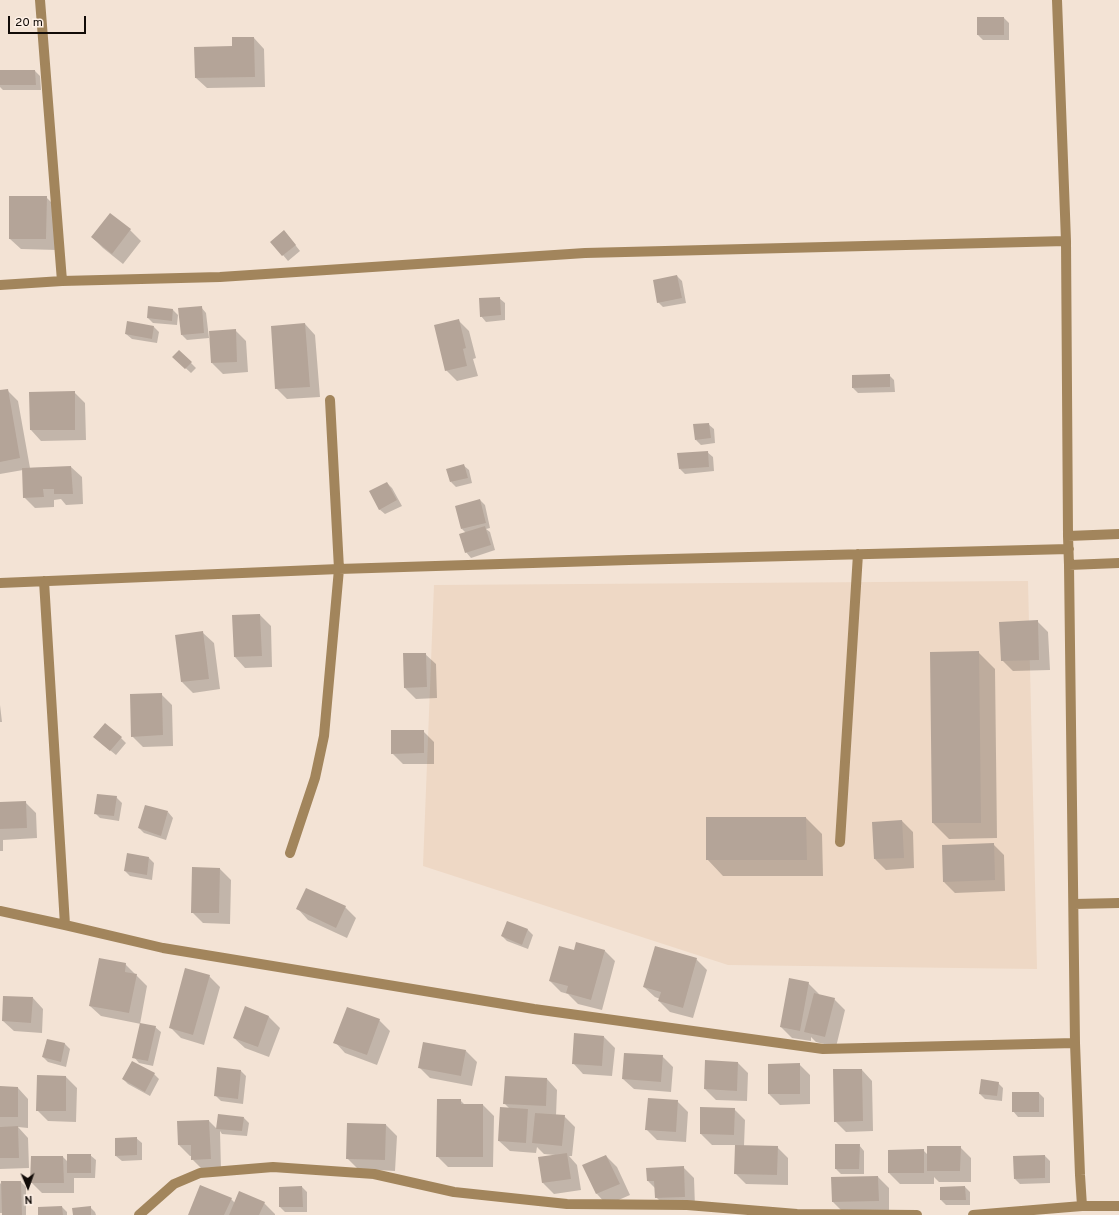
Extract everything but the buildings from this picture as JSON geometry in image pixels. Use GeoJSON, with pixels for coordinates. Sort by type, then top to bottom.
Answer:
{"type":"FeatureCollection","features":[{"type":"Feature","properties":{"kind":"street"},"geometry":{"type":"LineString","coordinates":[[40,0],[62,281]]}},
{"type":"Feature","properties":{"kind":"street"},"geometry":{"type":"LineString","coordinates":[[1057,0],[1066,241],[1068,536],[1070,565],[1075,1043],[1082,1206]]}},
{"type":"Feature","properties":{"kind":"street"},"geometry":{"type":"LineString","coordinates":[[0,286],[62,281],[220,277],[584,252],[1066,241]]}},
{"type":"Feature","properties":{"kind":"street"},"geometry":{"type":"LineString","coordinates":[[290,853],[315,778],[324,736],[338,570],[330,400]]}},
{"type":"Feature","properties":{"kind":"street"},"geometry":{"type":"LineString","coordinates":[[1068,536],[1119,534]]}},
{"type":"Feature","properties":{"kind":"street"},"geometry":{"type":"LineString","coordinates":[[0,583],[629,560],[1069,549]]}},
{"type":"Feature","properties":{"kind":"street"},"geometry":{"type":"LineString","coordinates":[[840,842],[858,554]]}},
{"type":"Feature","properties":{"kind":"street"},"geometry":{"type":"LineString","coordinates":[[1070,565],[1119,563]]}},
{"type":"Feature","properties":{"kind":"street"},"geometry":{"type":"LineString","coordinates":[[44,581],[65,925]]}},
{"type":"Feature","properties":{"kind":"street"},"geometry":{"type":"LineString","coordinates":[[1074,904],[1119,903]]}},
{"type":"Feature","properties":{"kind":"street"},"geometry":{"type":"LineString","coordinates":[[0,911],[170,950],[534,1009],[823,1049],[1075,1043]]}},
{"type":"Feature","properties":{"kind":"street"},"geometry":{"type":"LineString","coordinates":[[139,1215],[174,1184],[200,1173],[273,1167],[374,1174],[454,1192],[567,1204],[687,1205],[797,1214],[917,1215]]}},
{"type":"Feature","properties":{"kind":"street"},"geometry":{"type":"LineString","coordinates":[[973,1215],[1082,1206],[1119,1206]]}},
{"type":"Feature","properties":{"kind":"shaded area"},"geometry":{"type":"Polygon","coordinates":[[[1028,581],[1037,969],[728,965],[423,866],[434,585],[1028,581]]]}}]}
